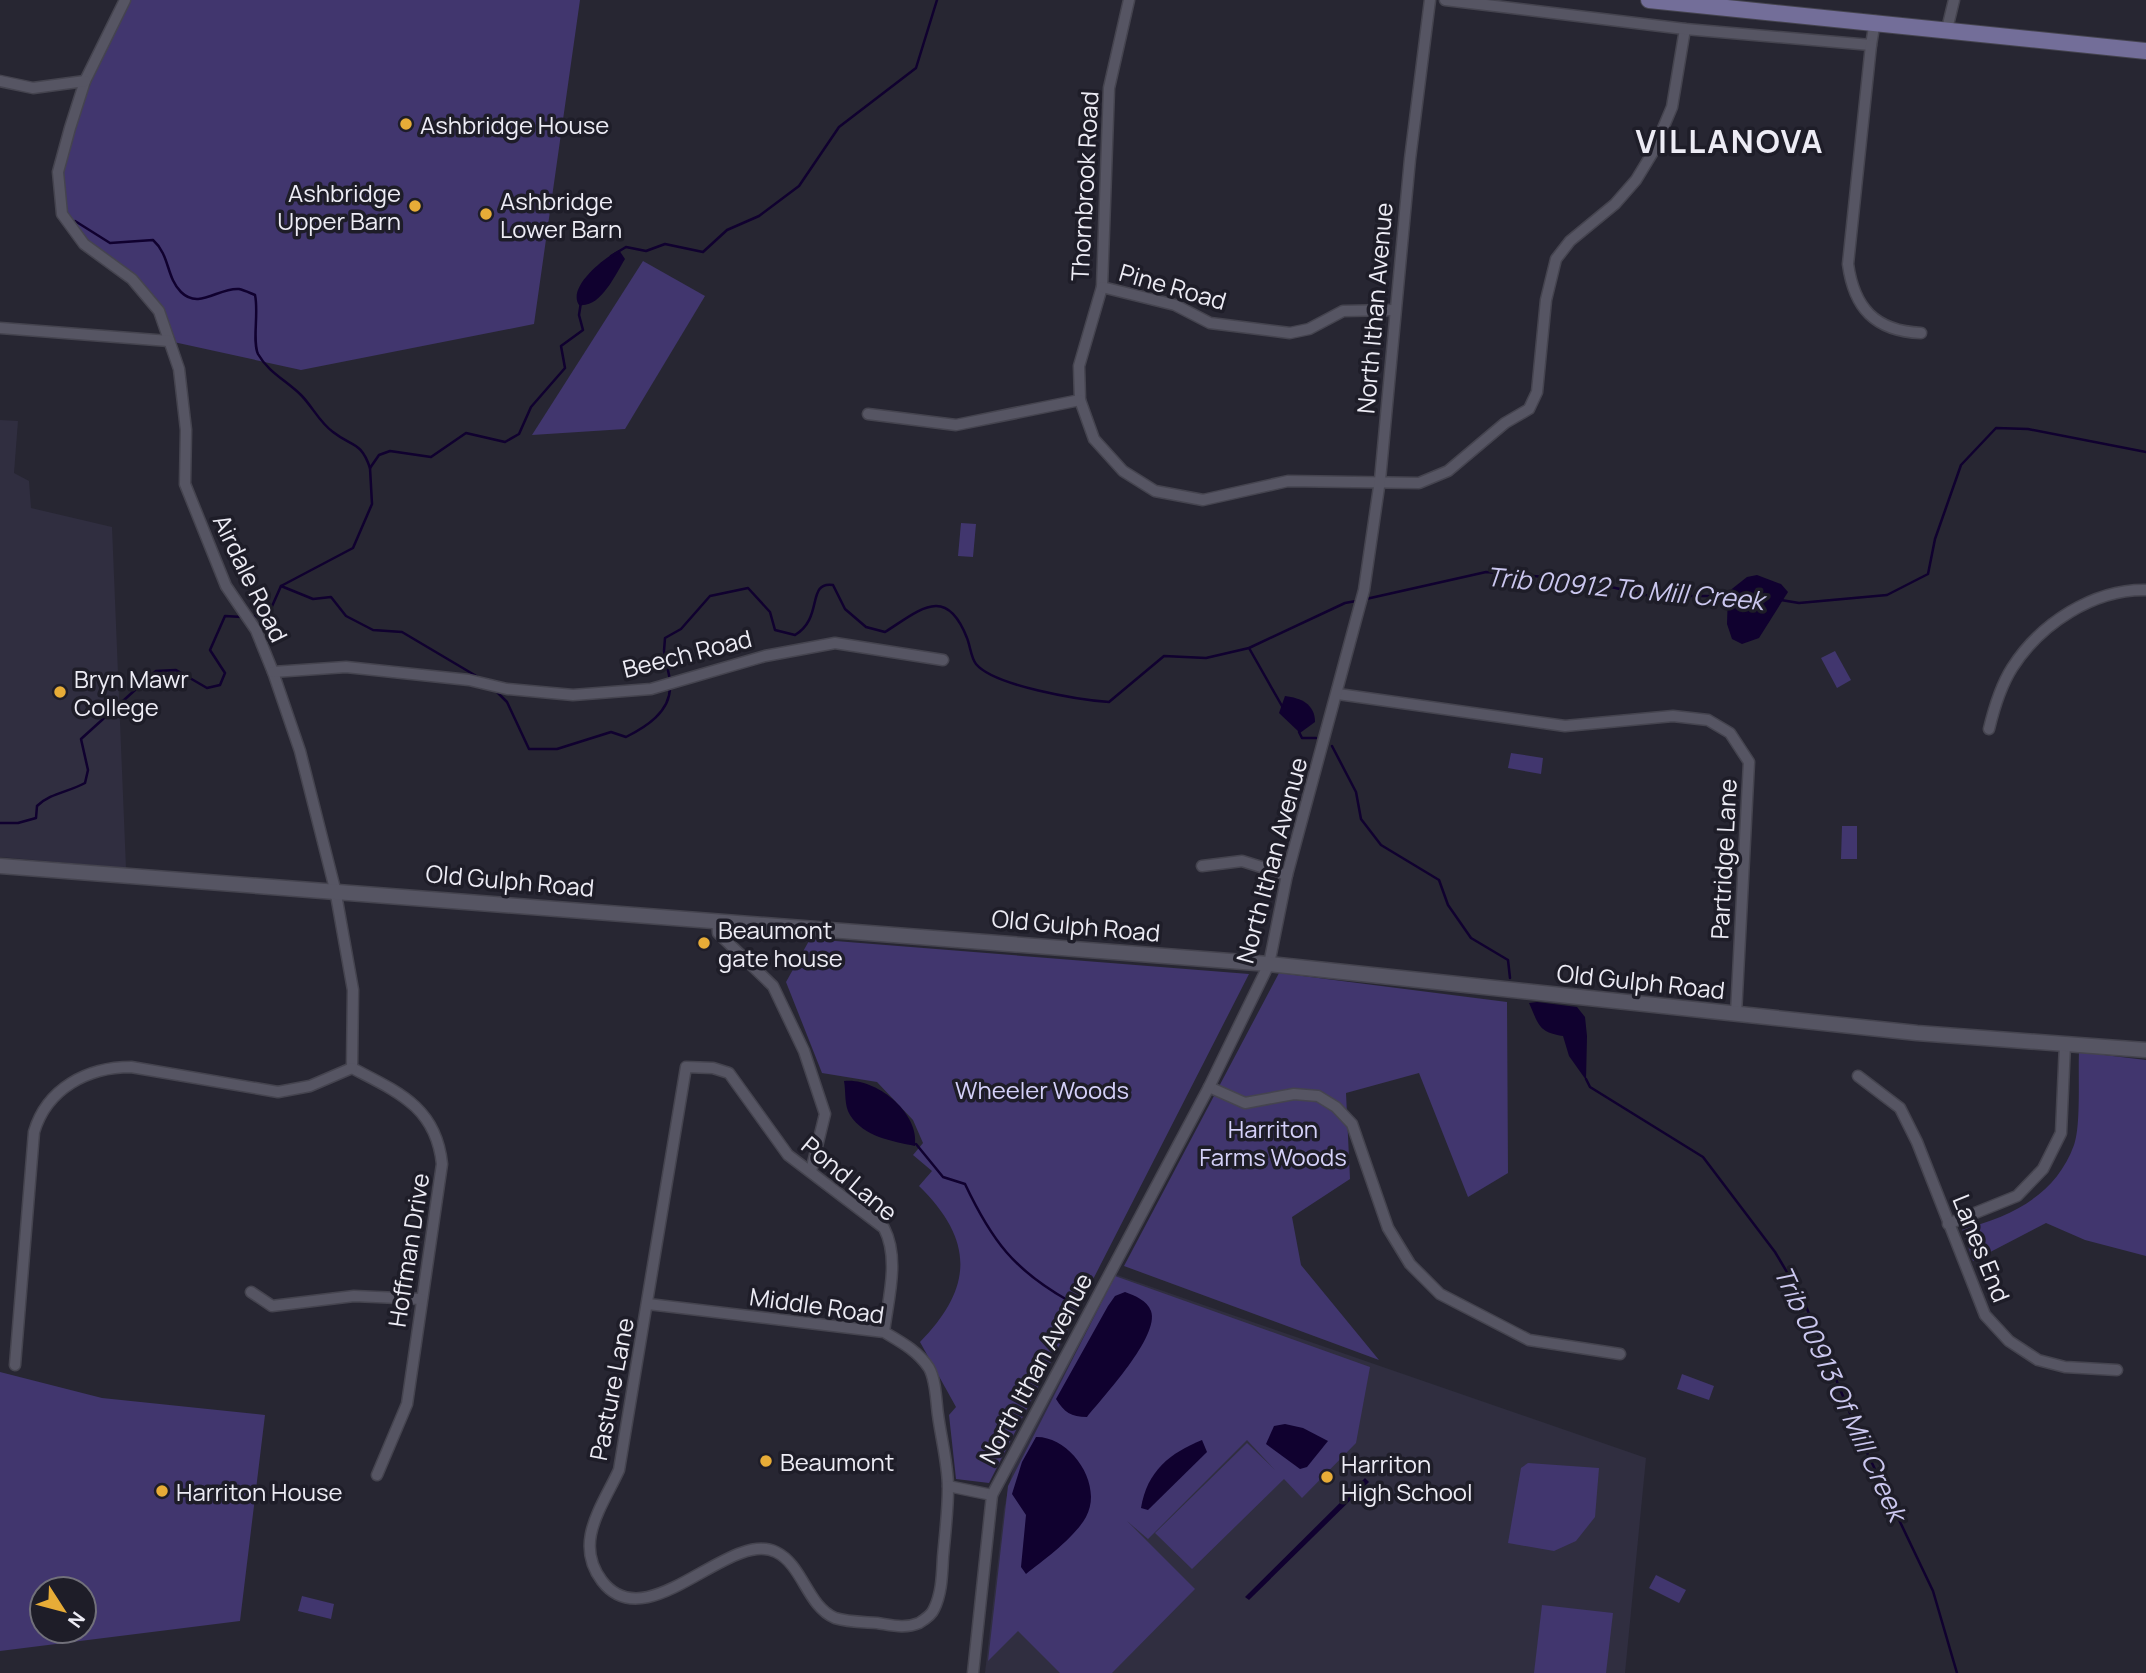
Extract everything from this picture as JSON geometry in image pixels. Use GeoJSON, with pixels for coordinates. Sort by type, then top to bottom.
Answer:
{"type":"FeatureCollection","features":[{"type":"Feature","properties":{"kind":"main road"},"geometry":{"type":"LineString","coordinates":[[1649,0],[1875,21],[2146,51]]}},
{"type":"Feature","properties":{"kind":"street","name":"Airdale Road"},"geometry":{"type":"LineString","coordinates":[[125,0],[85,81],[58,172],[62,214],[84,244],[132,279],[159,311],[179,369],[186,430],[185,484],[226,586],[256,630],[273,672],[300,751],[335,889],[353,990],[352,1068]]}},
{"type":"Feature","properties":{"kind":"street","name":"Thornbrook Road"},"geometry":{"type":"LineString","coordinates":[[1129,0],[1109,88],[1102,288],[1079,366],[1080,401],[1094,439],[1123,471],[1138,483],[1174,497],[1203,500],[1288,481],[1380,480],[1390,484],[1434,478],[1448,471],[1534,403],[1546,300],[1556,259],[1570,241],[1629,188],[1653,152],[1672,107],[1685,29]]}},
{"type":"Feature","properties":{"kind":"street","name":"North Ithan Avenue"},"geometry":{"type":"LineString","coordinates":[[973,1673],[992,1494],[1209,1087],[1269,964],[1287,875],[1364,590],[1380,480],[1394,310],[1430,0]]}},
{"type":"Feature","properties":{"kind":"street"},"geometry":{"type":"LineString","coordinates":[[1445,0],[1685,29],[1871,45]]}},
{"type":"Feature","properties":{"kind":"street"},"geometry":{"type":"LineString","coordinates":[[1947,29],[1954,0]]}},
{"type":"Feature","properties":{"kind":"street"},"geometry":{"type":"LineString","coordinates":[[1875,21],[1848,264],[1852,292],[1877,322],[1906,332],[1921,333]]}},
{"type":"Feature","properties":{"kind":"street"},"geometry":{"type":"LineString","coordinates":[[0,81],[33,88],[85,81]]}},
{"type":"Feature","properties":{"kind":"street","name":"Pine Road"},"geometry":{"type":"LineString","coordinates":[[1102,288],[1175,305],[1210,323],[1290,333],[1309,329],[1343,312],[1394,310]]}},
{"type":"Feature","properties":{"kind":"street"},"geometry":{"type":"LineString","coordinates":[[0,328],[169,341]]}},
{"type":"Feature","properties":{"kind":"street"},"geometry":{"type":"LineString","coordinates":[[868,414],[956,425],[1080,401]]}},
{"type":"Feature","properties":{"kind":"street"},"geometry":{"type":"LineString","coordinates":[[1989,729],[1996,702],[2011,669],[2057,621],[2085,603],[2120,590],[2146,590]]}},
{"type":"Feature","properties":{"kind":"street","name":"Beech Road"},"geometry":{"type":"LineString","coordinates":[[273,672],[346,667],[469,680],[507,689],[573,695],[651,689],[765,656],[835,643],[943,660]]}},
{"type":"Feature","properties":{"kind":"street","name":"Partridge Lane"},"geometry":{"type":"LineString","coordinates":[[1338,694],[1565,726],[1673,716],[1708,720],[1730,733],[1749,762],[1736,1014]]}},
{"type":"Feature","properties":{"kind":"street"},"geometry":{"type":"LineString","coordinates":[[1202,866],[1242,861],[1287,875]]}},
{"type":"Feature","properties":{"kind":"street","name":"Old Gulph Road"},"geometry":{"type":"LineString","coordinates":[[0,866],[335,889],[1269,964],[1736,1014],[2146,1050]]}},
{"type":"Feature","properties":{"kind":"street"},"geometry":{"type":"LineString","coordinates":[[717,920],[718,933],[773,986],[804,1051],[825,1114],[811,1171]]}},
{"type":"Feature","properties":{"kind":"street"},"geometry":{"type":"LineString","coordinates":[[1948,1224],[2017,1196],[2043,1169],[2061,1133],[2065,1044]]}},
{"type":"Feature","properties":{"kind":"street"},"geometry":{"type":"LineString","coordinates":[[15,1365],[34,1132],[39,1115],[68,1084],[107,1067],[131,1067],[278,1092],[310,1086],[352,1068]]}},
{"type":"Feature","properties":{"kind":"street","name":"Pasture Lane"},"geometry":{"type":"LineString","coordinates":[[729,1073],[713,1068],[686,1067],[649,1304],[619,1470],[593,1527],[587,1551],[593,1569],[606,1586],[627,1597],[663,1593],[699,1577],[728,1556],[756,1546],[775,1552],[788,1560],[823,1610],[836,1618],[904,1627],[920,1622],[933,1611],[941,1587],[948,1486]]}},
{"type":"Feature","properties":{"kind":"street","name":"Hoffman Drive"},"geometry":{"type":"LineString","coordinates":[[352,1068],[396,1091],[420,1110],[435,1130],[442,1164],[407,1404],[377,1475]]}},
{"type":"Feature","properties":{"kind":"street","name":"Pond Lane"},"geometry":{"type":"LineString","coordinates":[[729,1073],[788,1154],[884,1228],[890,1240],[892,1261],[884,1332]]}},
{"type":"Feature","properties":{"kind":"street","name":"Lanes End"},"geometry":{"type":"LineString","coordinates":[[1858,1076],[1900,1108],[1917,1142],[1985,1315],[2009,1341],[2038,1360],[2065,1367],[2117,1370]]}},
{"type":"Feature","properties":{"kind":"street"},"geometry":{"type":"LineString","coordinates":[[1209,1087],[1245,1103],[1294,1094],[1318,1096],[1336,1107],[1352,1124],[1388,1228],[1410,1264],[1440,1294],[1529,1339],[1620,1353]]}},
{"type":"Feature","properties":{"kind":"street"},"geometry":{"type":"LineString","coordinates":[[251,1292],[272,1306],[354,1296],[421,1299]]}},
{"type":"Feature","properties":{"kind":"street","name":"Middle Road"},"geometry":{"type":"LineString","coordinates":[[649,1304],[884,1332],[912,1349],[930,1370],[948,1486]]}},
{"type":"Feature","properties":{"kind":"street"},"geometry":{"type":"LineString","coordinates":[[948,1486],[992,1494]]}},
{"type":"Feature","properties":{"kind":"shaded area"},"geometry":{"type":"Polygon","coordinates":[[[619,250],[625,259],[601,296],[587,305],[579,305],[578,290],[582,282],[605,259],[619,250]]]}},
{"type":"Feature","properties":{"kind":"shaded area","name":"Bryn Mawr College"},"geometry":{"type":"Polygon","coordinates":[[[0,420],[18,421],[14,473],[29,481],[31,508],[112,527],[126,868],[0,857],[0,420]]]}},
{"type":"Feature","properties":{"kind":"shaded area"},"geometry":{"type":"Polygon","coordinates":[[[1757,575],[1781,584],[1788,592],[1759,638],[1742,644],[1732,639],[1727,624],[1728,592],[1747,577],[1757,575]]]}},
{"type":"Feature","properties":{"kind":"shaded area"},"geometry":{"type":"Polygon","coordinates":[[[1285,696],[1302,700],[1313,711],[1315,722],[1300,733],[1279,713],[1285,696]]]}},
{"type":"Feature","properties":{"kind":"shaded area"},"geometry":{"type":"Polygon","coordinates":[[[1529,1003],[1577,1007],[1585,1017],[1586,1080],[1569,1056],[1563,1036],[1540,1026],[1529,1003]]]}},
{"type":"Feature","properties":{"kind":"shaded area"},"geometry":{"type":"Polygon","coordinates":[[[844,1081],[869,1085],[893,1099],[910,1121],[915,1133],[915,1146],[879,1137],[856,1122],[847,1107],[844,1081]]]}},
{"type":"Feature","properties":{"kind":"shaded area","name":"Harriton High School"},"geometry":{"type":"Polygon","coordinates":[[[1114,1274],[1646,1458],[1625,1673],[985,1673],[1004,1509],[1013,1469],[1114,1274]]]}},
{"type":"Feature","properties":{"kind":"shaded area"},"geometry":{"type":"Polygon","coordinates":[[[1125,1292],[1149,1307],[1151,1322],[1147,1335],[1128,1366],[1087,1417],[1072,1415],[1056,1399],[1108,1306],[1115,1296],[1125,1292]]]}},
{"type":"Feature","properties":{"kind":"shaded area"},"geometry":{"type":"Polygon","coordinates":[[[1285,1424],[1303,1428],[1328,1441],[1307,1467],[1300,1469],[1266,1444],[1274,1426],[1285,1424]]]}},
{"type":"Feature","properties":{"kind":"shaded area"},"geometry":{"type":"Polygon","coordinates":[[[1036,1437],[1061,1444],[1072,1453],[1087,1477],[1091,1490],[1090,1504],[1086,1517],[1075,1532],[1026,1574],[1021,1567],[1026,1515],[1012,1494],[1022,1462],[1036,1437]]]}},
{"type":"Feature","properties":{"kind":"shaded area"},"geometry":{"type":"Polygon","coordinates":[[[1202,1440],[1207,1452],[1148,1510],[1141,1508],[1149,1484],[1162,1465],[1170,1457],[1202,1440]]]}},
{"type":"Feature","properties":{"kind":"shaded area"},"geometry":{"type":"Polygon","coordinates":[[[1365,1478],[1369,1482],[1249,1600],[1245,1597],[1365,1478]]]}},
{"type":"Feature","properties":{"kind":"green space"},"geometry":{"type":"Polygon","coordinates":[[[125,0],[580,0],[534,324],[301,370],[169,341],[146,296],[127,276],[87,246],[73,231],[63,212],[58,191],[59,170],[70,126],[125,0]]]}},
{"type":"Feature","properties":{"kind":"green space"},"geometry":{"type":"Polygon","coordinates":[[[643,261],[705,296],[625,429],[532,435],[643,261]]]}},
{"type":"Feature","properties":{"kind":"green space"},"geometry":{"type":"Polygon","coordinates":[[[961,523],[976,524],[973,557],[958,556],[961,523]]]}},
{"type":"Feature","properties":{"kind":"green space"},"geometry":{"type":"Polygon","coordinates":[[[1835,651],[1851,680],[1837,688],[1821,658],[1835,651]]]}},
{"type":"Feature","properties":{"kind":"green space"},"geometry":{"type":"Polygon","coordinates":[[[1511,753],[1543,758],[1541,774],[1508,768],[1511,753]]]}},
{"type":"Feature","properties":{"kind":"green space"},"geometry":{"type":"Polygon","coordinates":[[[1842,826],[1857,826],[1857,859],[1841,859],[1842,826]]]}},
{"type":"Feature","properties":{"kind":"green space","name":"Wheeler Woods"},"geometry":{"type":"Polygon","coordinates":[[[810,939],[1249,974],[989,1483],[956,1479],[949,1415],[956,1407],[920,1342],[938,1322],[958,1283],[958,1245],[950,1225],[919,1186],[932,1171],[913,1155],[923,1143],[913,1120],[877,1082],[822,1073],[786,982],[810,939]]]}},
{"type":"Feature","properties":{"kind":"green space","name":"Harriton Farms Woods"},"geometry":{"type":"Polygon","coordinates":[[[1279,973],[1507,1002],[1508,1173],[1468,1197],[1419,1073],[1346,1093],[1350,1179],[1292,1217],[1301,1265],[1379,1360],[1124,1266],[1279,973]]]}},
{"type":"Feature","properties":{"kind":"green space"},"geometry":{"type":"Polygon","coordinates":[[[2079,1052],[2146,1060],[2146,1256],[2085,1240],[2046,1223],[1973,1261],[1962,1229],[1998,1218],[2030,1201],[2056,1178],[2066,1162],[2074,1145],[2078,1126],[2079,1052]]]}},
{"type":"Feature","properties":{"kind":"green space"},"geometry":{"type":"Polygon","coordinates":[[[1115,1276],[1370,1367],[1356,1443],[1302,1498],[1284,1479],[1192,1569],[1155,1533],[1247,1443],[1275,1470],[1247,1440],[1148,1539],[1127,1521],[1195,1589],[1112,1673],[1060,1673],[1018,1631],[988,1661],[1008,1486],[1115,1276]]]}},
{"type":"Feature","properties":{"kind":"green space"},"geometry":{"type":"Polygon","coordinates":[[[0,1372],[102,1398],[265,1415],[240,1621],[98,1639],[98,1575],[28,1575],[28,1645],[48,1645],[0,1651],[0,1372]]]}},
{"type":"Feature","properties":{"kind":"green space"},"geometry":{"type":"Polygon","coordinates":[[[1682,1374],[1714,1386],[1709,1400],[1677,1389],[1682,1374]]]}},
{"type":"Feature","properties":{"kind":"green space"},"geometry":{"type":"Polygon","coordinates":[[[1528,1463],[1599,1468],[1595,1517],[1576,1541],[1554,1551],[1508,1543],[1521,1468],[1528,1463]]]}},
{"type":"Feature","properties":{"kind":"green space"},"geometry":{"type":"Polygon","coordinates":[[[1656,1575],[1686,1590],[1679,1603],[1649,1588],[1656,1575]]]}},
{"type":"Feature","properties":{"kind":"green space"},"geometry":{"type":"Polygon","coordinates":[[[302,1596],[334,1604],[331,1619],[298,1611],[302,1596]]]}},
{"type":"Feature","properties":{"kind":"green space"},"geometry":{"type":"Polygon","coordinates":[[[1542,1605],[1613,1613],[1606,1673],[1534,1673],[1542,1605]]]}},
{"type":"Feature","properties":{"kind":"waterway"},"geometry":{"type":"LineString","coordinates":[[611,256],[626,247],[646,251],[665,244],[703,252],[727,230],[759,216],[799,186],[839,127],[916,68],[937,0]]}},
{"type":"Feature","properties":{"kind":"waterway"},"geometry":{"type":"LineString","coordinates":[[75,221],[110,243],[153,240],[162,252],[176,286],[188,297],[202,298],[232,289],[255,295],[258,354],[272,371],[301,395],[328,428],[363,453],[370,468]]}},
{"type":"Feature","properties":{"kind":"waterway"},"geometry":{"type":"LineString","coordinates":[[252,617],[269,613],[281,586],[353,548],[372,504],[370,468],[379,455],[390,451],[431,457],[466,433],[505,442],[519,434],[531,407],[565,368],[561,346],[583,330],[579,315],[581,302]]}},
{"type":"Feature","properties":{"kind":"waterway","name":"Trib 00912 To Mill Creek"},"geometry":{"type":"LineString","coordinates":[[1781,600],[1799,603],[1887,595],[1928,574],[1935,539],[1961,465],[1996,428],[2028,429],[2146,452]]}},
{"type":"Feature","properties":{"kind":"waterway","name":"Trib 00912 To Mill Creek"},"geometry":{"type":"LineString","coordinates":[[1366,599],[1486,572],[1581,580],[1650,596],[1729,596]]}},
{"type":"Feature","properties":{"kind":"waterway","name":"Trib 00912 To Mill Creek"},"geometry":{"type":"LineString","coordinates":[[670,680],[664,651],[665,638],[681,629],[710,596],[748,588],[770,612],[775,630],[795,635],[804,628],[813,611],[817,595],[825,585],[833,585],[845,609],[866,627],[885,632],[921,610],[931,606],[941,607],[950,611],[959,621],[974,661],[986,672],[1038,691],[1109,702],[1164,656],[1206,658],[1249,648],[1345,603],[1356,601]]}},
{"type":"Feature","properties":{"kind":"waterway","name":"Trib 00912 To Mill Creek"},"geometry":{"type":"LineString","coordinates":[[281,586],[313,599],[331,597],[346,616],[373,630],[402,632],[483,680]]}},
{"type":"Feature","properties":{"kind":"waterway"},"geometry":{"type":"LineString","coordinates":[[0,823],[18,823],[36,818],[37,806],[42,802],[85,783],[88,770],[81,739],[156,671],[176,670],[207,688],[220,685],[225,673],[210,650],[225,616],[242,617]]}},
{"type":"Feature","properties":{"kind":"waterway","name":"Trib 00913 Of Mill Creek"},"geometry":{"type":"LineString","coordinates":[[1249,648],[1282,706]]}},
{"type":"Feature","properties":{"kind":"waterway","name":"Trib 00912 To Mill Creek"},"geometry":{"type":"LineString","coordinates":[[496,691],[507,702],[529,749],[557,749],[611,732],[626,737],[634,733],[656,718],[666,704],[670,687]]}},
{"type":"Feature","properties":{"kind":"waterway","name":"Trib 00913 Of Mill Creek"},"geometry":{"type":"LineString","coordinates":[[1299,732],[1302,738],[1316,738]]}},
{"type":"Feature","properties":{"kind":"waterway","name":"Trib 00913 Of Mill Creek"},"geometry":{"type":"LineString","coordinates":[[1332,746],[1356,792],[1361,819],[1381,845],[1439,880],[1448,905],[1471,938],[1508,960],[1510,978]]}},
{"type":"Feature","properties":{"kind":"waterway","name":"Trib 00913 Of Mill Creek"},"geometry":{"type":"LineString","coordinates":[[1586,1079],[1590,1087],[1703,1157],[1775,1252],[1803,1299],[1861,1440],[1933,1591],[1957,1673]]}},
{"type":"Feature","properties":{"kind":"waterway"},"geometry":{"type":"LineString","coordinates":[[916,1144],[943,1177],[965,1184],[985,1222],[1006,1252],[1033,1278],[1069,1301]]}},
{"type":"Feature","properties":{"kind":"place","name":"Ashbridge House"},"geometry":{"type":"Point","coordinates":[406,124]}},
{"type":"Feature","properties":{"kind":"place","name":"Ashbridge Upper Barn"},"geometry":{"type":"Point","coordinates":[415,206]}},
{"type":"Feature","properties":{"kind":"place","name":"Ashbridge Lower Barn"},"geometry":{"type":"Point","coordinates":[486,214]}},
{"type":"Feature","properties":{"kind":"place","name":"Bryn Mawr College"},"geometry":{"type":"Point","coordinates":[60,692]}},
{"type":"Feature","properties":{"kind":"place","name":"Beaumont gate house"},"geometry":{"type":"Point","coordinates":[704,943]}},
{"type":"Feature","properties":{"kind":"place","name":"Beaumont"},"geometry":{"type":"Point","coordinates":[766,1461]}},
{"type":"Feature","properties":{"kind":"place","name":"Harriton High School"},"geometry":{"type":"Point","coordinates":[1327,1477]}},
{"type":"Feature","properties":{"kind":"place","name":"Harriton House"},"geometry":{"type":"Point","coordinates":[162,1491]}},
{"type":"Feature","properties":{"kind":"district","name":"VILLANOVA"},"geometry":{"type":"Point","coordinates":[1730,141]}}]}
